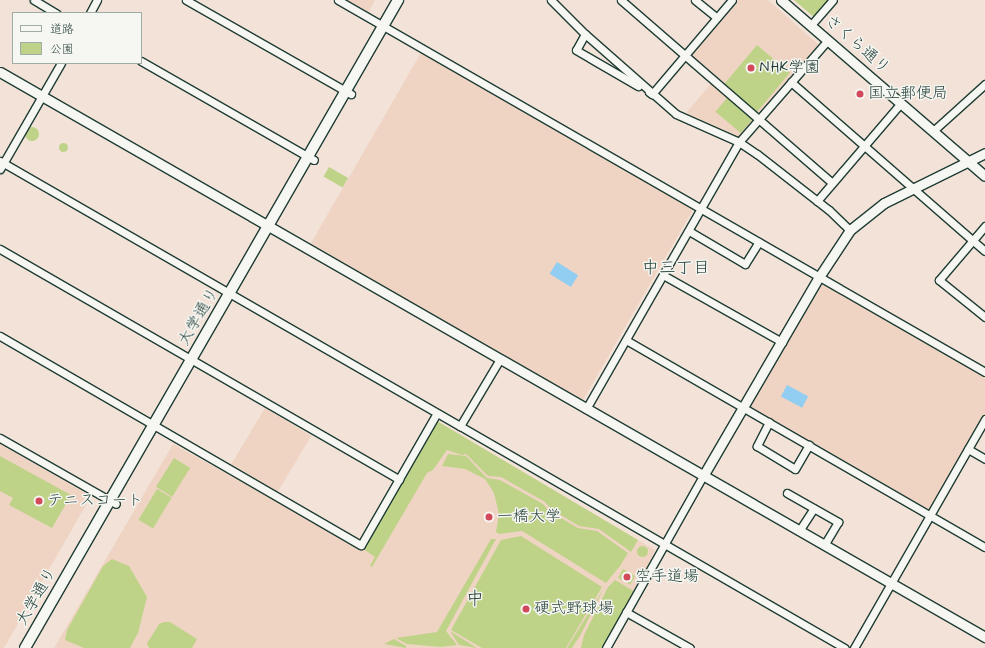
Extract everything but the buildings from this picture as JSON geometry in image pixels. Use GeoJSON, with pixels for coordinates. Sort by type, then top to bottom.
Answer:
{"type":"FeatureCollection","features":[{"type":"Feature","properties":{"kind":"main road","name":"大学通り"},"geometry":{"type":"LineString","coordinates":[[386,28],[398,0]]}},
{"type":"Feature","properties":{"kind":"main road","name":"大学通り"},"geometry":{"type":"LineString","coordinates":[[25,648],[113,502],[311,159],[348,92],[386,28],[405,0]]}},
{"type":"Feature","properties":{"kind":"main road","name":"大学通り"},"geometry":{"type":"LineString","coordinates":[[33,648],[113,502]]}},
{"type":"Feature","properties":{"kind":"street"},"geometry":{"type":"LineString","coordinates":[[34,0],[54,12]]}},
{"type":"Feature","properties":{"kind":"street"},"geometry":{"type":"LineString","coordinates":[[91,12],[97,0]]}},
{"type":"Feature","properties":{"kind":"street"},"geometry":{"type":"LineString","coordinates":[[186,0],[348,92]]}},
{"type":"Feature","properties":{"kind":"street"},"geometry":{"type":"LineString","coordinates":[[338,0],[985,372]]}},
{"type":"Feature","properties":{"kind":"street"},"geometry":{"type":"LineString","coordinates":[[621,0],[832,183]]}},
{"type":"Feature","properties":{"kind":"street"},"geometry":{"type":"LineString","coordinates":[[695,0],[717,18]]}},
{"type":"Feature","properties":{"kind":"street"},"geometry":{"type":"LineString","coordinates":[[652,94],[732,0]]}},
{"type":"Feature","properties":{"kind":"street","name":"さくら通り"},"geometry":{"type":"LineString","coordinates":[[781,0],[985,176]]}},
{"type":"Feature","properties":{"kind":"street"},"geometry":{"type":"LineString","coordinates":[[811,25],[833,0]]}},
{"type":"Feature","properties":{"kind":"street"},"geometry":{"type":"LineString","coordinates":[[556,2],[585,34],[676,114],[739,142],[817,201],[850,230]]}},
{"type":"Feature","properties":{"kind":"street"},"geometry":{"type":"LineString","coordinates":[[585,34],[576,50],[652,94]]}},
{"type":"Feature","properties":{"kind":"street"},"geometry":{"type":"LineString","coordinates":[[586,409],[739,142],[828,40]]}},
{"type":"Feature","properties":{"kind":"street"},"geometry":{"type":"LineString","coordinates":[[142,63],[311,159]]}},
{"type":"Feature","properties":{"kind":"street"},"geometry":{"type":"LineString","coordinates":[[60,64],[1,165],[233,295],[845,648]]}},
{"type":"Feature","properties":{"kind":"street"},"geometry":{"type":"LineString","coordinates":[[0,72],[985,637]]}},
{"type":"Feature","properties":{"kind":"street"},"geometry":{"type":"LineString","coordinates":[[791,82],[985,251]]}},
{"type":"Feature","properties":{"kind":"street"},"geometry":{"type":"LineString","coordinates":[[933,131],[985,84]]}},
{"type":"Feature","properties":{"kind":"street"},"geometry":{"type":"LineString","coordinates":[[817,201],[901,103]]}},
{"type":"Feature","properties":{"kind":"street"},"geometry":{"type":"LineString","coordinates":[[606,648],[664,543],[819,277],[850,230],[872,211],[985,154]]}},
{"type":"Feature","properties":{"kind":"street"},"geometry":{"type":"LineString","coordinates":[[985,226],[939,280],[985,317]]}},
{"type":"Feature","properties":{"kind":"street"},"geometry":{"type":"LineString","coordinates":[[688,231],[745,264],[758,242]]}},
{"type":"Feature","properties":{"kind":"street"},"geometry":{"type":"LineString","coordinates":[[0,249],[195,360],[399,479]]}},
{"type":"Feature","properties":{"kind":"street"},"geometry":{"type":"LineString","coordinates":[[663,274],[782,342]]}},
{"type":"Feature","properties":{"kind":"street"},"geometry":{"type":"LineString","coordinates":[[0,336],[361,545],[437,413]]}},
{"type":"Feature","properties":{"kind":"street"},"geometry":{"type":"LineString","coordinates":[[626,340],[985,547]]}},
{"type":"Feature","properties":{"kind":"street"},"geometry":{"type":"LineString","coordinates":[[460,426],[500,359]]}},
{"type":"Feature","properties":{"kind":"street"},"geometry":{"type":"LineString","coordinates":[[854,648],[985,419]]}},
{"type":"Feature","properties":{"kind":"street"},"geometry":{"type":"LineString","coordinates":[[770,422],[757,446],[795,469],[809,445]]}},
{"type":"Feature","properties":{"kind":"street"},"geometry":{"type":"LineString","coordinates":[[0,438],[113,502]]}},
{"type":"Feature","properties":{"kind":"street"},"geometry":{"type":"LineString","coordinates":[[968,449],[985,459]]}},
{"type":"Feature","properties":{"kind":"street"},"geometry":{"type":"LineString","coordinates":[[787,493],[838,522],[824,545]]}},
{"type":"Feature","properties":{"kind":"street"},"geometry":{"type":"LineString","coordinates":[[799,531],[814,508]]}},
{"type":"Feature","properties":{"kind":"street"},"geometry":{"type":"LineString","coordinates":[[626,612],[690,648]]}},
{"type":"Feature","properties":{"kind":"shaded area"},"geometry":{"type":"Polygon","coordinates":[[[345,0],[375,0],[368,13],[345,0]]]}},
{"type":"Feature","properties":{"kind":"shaded area","name":"NHK学園"},"geometry":{"type":"Polygon","coordinates":[[[737,0],[768,0],[820,46],[739,139],[686,113],[714,80],[687,56],[737,0]]]}},
{"type":"Feature","properties":{"kind":"shaded area"},"geometry":{"type":"Polygon","coordinates":[[[422,51],[694,208],[581,403],[310,246],[422,51]]]}},
{"type":"Feature","properties":{"kind":"shaded area"},"geometry":{"type":"Polygon","coordinates":[[[822,282],[985,375],[985,413],[930,510],[749,408],[822,282]]]}},
{"type":"Feature","properties":{"kind":"shaded area"},"geometry":{"type":"Polygon","coordinates":[[[265,408],[311,436],[276,494],[230,466],[265,408]]]}},
{"type":"Feature","properties":{"kind":"shaded area","name":"一橋大学"},"geometry":{"type":"Polygon","coordinates":[[[437,421],[655,550],[637,593],[604,648],[54,648],[173,444],[361,549],[437,421]]]}},
{"type":"Feature","properties":{"kind":"shaded area"},"geometry":{"type":"Polygon","coordinates":[[[0,444],[91,496],[4,648],[0,648],[0,444]]]}},
{"type":"Feature","properties":{"kind":"green space"},"geometry":{"type":"Polygon","coordinates":[[[794,0],[831,0],[815,18],[794,0]]]}},
{"type":"Feature","properties":{"kind":"green space"},"geometry":{"type":"Polygon","coordinates":[[[757,45],[790,73],[757,112],[724,84],[757,45]]]}},
{"type":"Feature","properties":{"kind":"green space"},"geometry":{"type":"Polygon","coordinates":[[[727,98],[752,119],[741,133],[715,112],[727,98]]]}},
{"type":"Feature","properties":{"kind":"green space"},"geometry":{"type":"Polygon","coordinates":[[[32,127],[37,129],[39,134],[37,139],[32,141],[27,139],[25,134],[27,129],[32,127]]]}},
{"type":"Feature","properties":{"kind":"green space"},"geometry":{"type":"Polygon","coordinates":[[[63,142],[68,147],[63,152],[58,147],[63,142]]]}},
{"type":"Feature","properties":{"kind":"green space"},"geometry":{"type":"Polygon","coordinates":[[[329,167],[348,178],[343,188],[324,177],[329,167]]]}},
{"type":"Feature","properties":{"kind":"green space"},"geometry":{"type":"Polygon","coordinates":[[[437,421],[638,540],[631,552],[599,529],[579,526],[551,509],[545,502],[501,477],[488,476],[466,454],[462,455],[447,450],[433,470],[427,473],[372,567],[370,566],[375,557],[362,548],[437,421]]]}},
{"type":"Feature","properties":{"kind":"green space"},"geometry":{"type":"Polygon","coordinates":[[[448,454],[466,456],[487,478],[500,480],[543,504],[549,511],[578,528],[597,531],[628,553],[620,566],[606,583],[522,531],[499,534],[496,532],[499,514],[494,493],[485,479],[465,469],[442,466],[448,454]]]}},
{"type":"Feature","properties":{"kind":"green space","name":"テニスコート"},"geometry":{"type":"Polygon","coordinates":[[[0,456],[71,495],[52,528],[9,505],[13,498],[0,491],[0,456]]]}},
{"type":"Feature","properties":{"kind":"green space","name":"テニスコート"},"geometry":{"type":"Polygon","coordinates":[[[174,458],[190,468],[172,497],[156,487],[174,458]]]}},
{"type":"Feature","properties":{"kind":"green space","name":"テニスコート"},"geometry":{"type":"Polygon","coordinates":[[[157,489],[172,498],[153,529],[138,520],[157,489]]]}},
{"type":"Feature","properties":{"kind":"green space","name":"硬式野球場"},"geometry":{"type":"Polygon","coordinates":[[[521,536],[602,587],[566,648],[482,648],[451,630],[501,540],[521,536]]]}},
{"type":"Feature","properties":{"kind":"green space"},"geometry":{"type":"Polygon","coordinates":[[[491,539],[496,539],[446,631],[457,645],[441,647],[407,644],[396,638],[437,632],[491,539]]]}},
{"type":"Feature","properties":{"kind":"green space"},"geometry":{"type":"Polygon","coordinates":[[[640,546],[644,546],[646,547],[646,555],[640,556],[637,553],[637,549],[640,546]]]}},
{"type":"Feature","properties":{"kind":"green space"},"geometry":{"type":"Polygon","coordinates":[[[112,559],[129,566],[147,597],[138,633],[130,648],[84,648],[65,640],[67,630],[103,566],[112,559]]]}},
{"type":"Feature","properties":{"kind":"green space","name":"空手道場"},"geometry":{"type":"Polygon","coordinates":[[[623,569],[635,576],[630,585],[618,578],[623,569]]]}},
{"type":"Feature","properties":{"kind":"green space"},"geometry":{"type":"Polygon","coordinates":[[[615,580],[637,593],[604,648],[581,648],[584,635],[608,587],[615,580]]]}},
{"type":"Feature","properties":{"kind":"green space"},"geometry":{"type":"Polygon","coordinates":[[[604,588],[581,634],[572,648],[567,648],[604,588]]]}},
{"type":"Feature","properties":{"kind":"green space"},"geometry":{"type":"Polygon","coordinates":[[[170,622],[197,639],[192,648],[149,648],[147,643],[159,624],[170,622]]]}},
{"type":"Feature","properties":{"kind":"green space"},"geometry":{"type":"Polygon","coordinates":[[[450,631],[477,648],[459,645],[450,631]]]}},
{"type":"Feature","properties":{"kind":"green space"},"geometry":{"type":"Polygon","coordinates":[[[394,639],[406,646],[406,648],[384,644],[394,639]]]}},
{"type":"Feature","properties":{"kind":"water"},"geometry":{"type":"Polygon","coordinates":[[[557,262],[578,275],[571,287],[550,274],[557,262]]]}},
{"type":"Feature","properties":{"kind":"water"},"geometry":{"type":"Polygon","coordinates":[[[787,385],[808,396],[802,408],[781,396],[787,385]]]}},
{"type":"Feature","properties":{"kind":"place","name":"NHK学園"},"geometry":{"type":"Point","coordinates":[751,68]}},
{"type":"Feature","properties":{"kind":"place","name":"国立郵便局"},"geometry":{"type":"Point","coordinates":[860,94]}},
{"type":"Feature","properties":{"kind":"place","name":"テニスコート"},"geometry":{"type":"Point","coordinates":[39,501]}},
{"type":"Feature","properties":{"kind":"place","name":"一橋大学"},"geometry":{"type":"Point","coordinates":[489,517]}},
{"type":"Feature","properties":{"kind":"place","name":"空手道場"},"geometry":{"type":"Point","coordinates":[627,577]}},
{"type":"Feature","properties":{"kind":"place","name":"硬式野球場"},"geometry":{"type":"Point","coordinates":[526,609]}},
{"type":"Feature","properties":{"kind":"district","name":"中三丁目"},"geometry":{"type":"Point","coordinates":[676,269]}},
{"type":"Feature","properties":{"kind":"district","name":"中"},"geometry":{"type":"Point","coordinates":[475,599]}}]}
